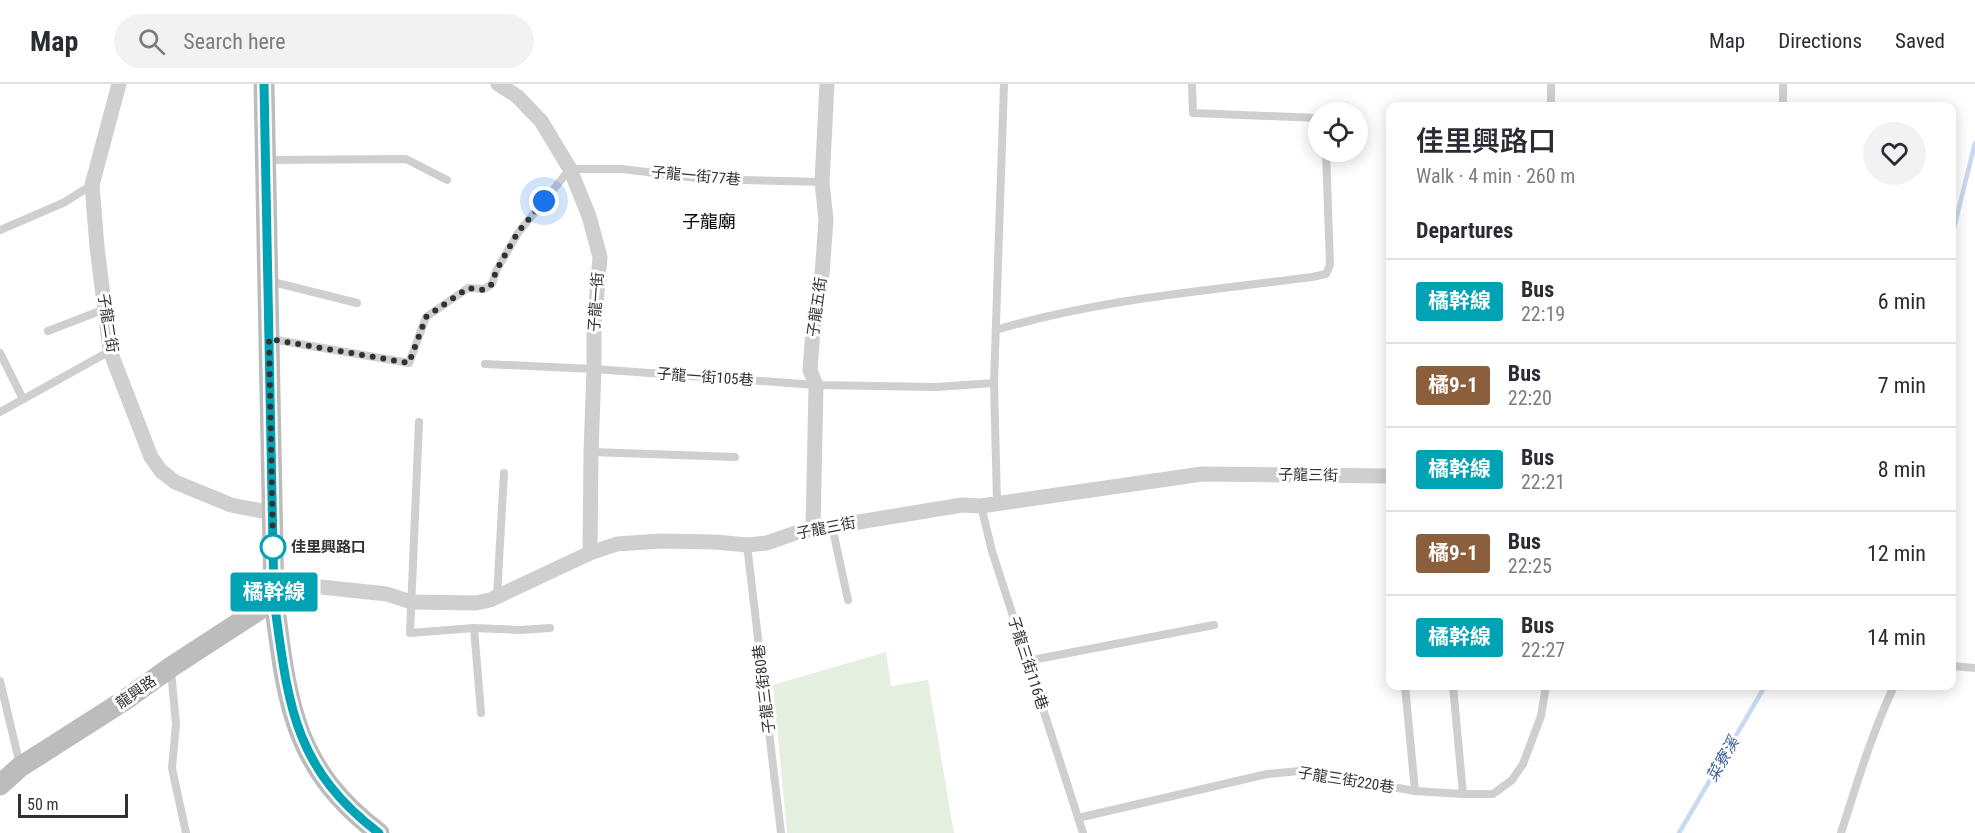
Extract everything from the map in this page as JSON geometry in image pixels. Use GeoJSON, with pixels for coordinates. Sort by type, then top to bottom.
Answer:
{"type":"FeatureCollection","features":[{"type":"Feature","properties":{"kind":"main road"},"geometry":{"type":"LineString","coordinates":[[264,84],[274,591],[286,689],[296,725],[321,774],[360,818],[379,833]]}},
{"type":"Feature","properties":{"kind":"main road","name":"龍興路"},"geometry":{"type":"LineString","coordinates":[[0,785],[20,767],[125,700],[274,591]]}},
{"type":"Feature","properties":{"kind":"street","name":"子龍二街"},"geometry":{"type":"LineString","coordinates":[[119,84],[92,185],[110,351],[151,457],[161,471],[175,482],[231,505],[273,513]]}},
{"type":"Feature","properties":{"kind":"street","name":"子龍一街"},"geometry":{"type":"LineString","coordinates":[[498,84],[517,96],[541,121],[570,169],[589,216],[600,257],[594,327],[590,553]]}},
{"type":"Feature","properties":{"kind":"street","name":"子龍五街"},"geometry":{"type":"LineString","coordinates":[[813,529],[816,385],[810,370],[826,220],[822,182],[827,84]]}},
{"type":"Feature","properties":{"kind":"street","name":"子龍三街"},"geometry":{"type":"LineString","coordinates":[[274,591],[387,594],[411,602],[476,603],[497,596],[590,553],[617,544],[716,542],[747,545],[767,543],[798,531],[962,506],[981,506],[1202,474],[1386,476]]}},
{"type":"Feature","properties":{"kind":"lane"},"geometry":{"type":"LineString","coordinates":[[997,502],[993,382],[1004,84]]}},
{"type":"Feature","properties":{"kind":"lane"},"geometry":{"type":"LineString","coordinates":[[1192,84],[1193,113],[1308,118]]}},
{"type":"Feature","properties":{"kind":"lane"},"geometry":{"type":"LineString","coordinates":[[1551,84],[1551,102]]}},
{"type":"Feature","properties":{"kind":"lane"},"geometry":{"type":"LineString","coordinates":[[1783,84],[1783,102]]}},
{"type":"Feature","properties":{"kind":"lane"},"geometry":{"type":"LineString","coordinates":[[265,160],[406,159],[447,180]]}},
{"type":"Feature","properties":{"kind":"lane"},"geometry":{"type":"LineString","coordinates":[[996,330],[1034,318],[1100,304],[1326,274],[1330,265],[1326,162]]}},
{"type":"Feature","properties":{"kind":"lane"},"geometry":{"type":"LineString","coordinates":[[269,339],[409,363],[426,317],[468,288],[484,290],[492,284],[496,271],[518,232],[570,169]]}},
{"type":"Feature","properties":{"kind":"lane","name":"子龍一街77巷"},"geometry":{"type":"LineString","coordinates":[[570,169],[622,169],[705,179],[822,182]]}},
{"type":"Feature","properties":{"kind":"lane"},"geometry":{"type":"LineString","coordinates":[[0,230],[63,203],[92,185]]}},
{"type":"Feature","properties":{"kind":"lane"},"geometry":{"type":"LineString","coordinates":[[268,281],[357,303]]}},
{"type":"Feature","properties":{"kind":"lane"},"geometry":{"type":"LineString","coordinates":[[48,331],[105,309]]}},
{"type":"Feature","properties":{"kind":"lane"},"geometry":{"type":"LineString","coordinates":[[0,412],[110,351]]}},
{"type":"Feature","properties":{"kind":"lane"},"geometry":{"type":"LineString","coordinates":[[0,353],[23,399]]}},
{"type":"Feature","properties":{"kind":"lane","name":"子龍一街105巷"},"geometry":{"type":"LineString","coordinates":[[485,363],[816,385],[936,387],[993,382]]}},
{"type":"Feature","properties":{"kind":"lane"},"geometry":{"type":"LineString","coordinates":[[419,422],[410,633],[474,628],[520,630],[550,628]]}},
{"type":"Feature","properties":{"kind":"lane"},"geometry":{"type":"LineString","coordinates":[[591,452],[735,458]]}},
{"type":"Feature","properties":{"kind":"lane"},"geometry":{"type":"LineString","coordinates":[[497,596],[504,473]]}},
{"type":"Feature","properties":{"kind":"lane","name":"子龍三街116巷"},"geometry":{"type":"LineString","coordinates":[[981,506],[992,551],[1083,833]]}},
{"type":"Feature","properties":{"kind":"lane"},"geometry":{"type":"LineString","coordinates":[[832,526],[848,600]]}},
{"type":"Feature","properties":{"kind":"lane","name":"子龍三街80巷"},"geometry":{"type":"LineString","coordinates":[[747,545],[781,833]]}},
{"type":"Feature","properties":{"kind":"lane"},"geometry":{"type":"LineString","coordinates":[[1027,661],[1214,625]]}},
{"type":"Feature","properties":{"kind":"lane"},"geometry":{"type":"LineString","coordinates":[[474,628],[481,713]]}},
{"type":"Feature","properties":{"kind":"lane"},"geometry":{"type":"LineString","coordinates":[[1956,666],[1975,668]]}},
{"type":"Feature","properties":{"kind":"lane"},"geometry":{"type":"LineString","coordinates":[[171,667],[176,724],[172,768],[186,833]]}},
{"type":"Feature","properties":{"kind":"lane"},"geometry":{"type":"LineString","coordinates":[[0,681],[20,767]]}},
{"type":"Feature","properties":{"kind":"lane"},"geometry":{"type":"LineString","coordinates":[[1406,690],[1415,791]]}},
{"type":"Feature","properties":{"kind":"lane"},"geometry":{"type":"LineString","coordinates":[[1453,690],[1463,795]]}},
{"type":"Feature","properties":{"kind":"lane","name":"子龍三街220巷"},"geometry":{"type":"LineString","coordinates":[[1078,818],[1278,772],[1310,773],[1415,791],[1463,795],[1493,794],[1512,780],[1523,764],[1541,716],[1545,690]]}},
{"type":"Feature","properties":{"kind":"lane"},"geometry":{"type":"LineString","coordinates":[[1840,833],[1861,769],[1892,690]]}},
{"type":"Feature","properties":{"kind":"green space"},"geometry":{"type":"Polygon","coordinates":[[[886,652],[891,686],[928,680],[954,833],[787,833],[773,685],[886,652]]]}},
{"type":"Feature","properties":{"kind":"waterway","name":"菜寮溪"},"geometry":{"type":"LineString","coordinates":[[1956,220],[1975,143]]}},
{"type":"Feature","properties":{"kind":"waterway","name":"菜寮溪"},"geometry":{"type":"LineString","coordinates":[[1679,833],[1763,690]]}},
{"type":"Feature","properties":{"kind":"bus line","name":"橘幹線"},"geometry":{"type":"LineString","coordinates":[[264,84],[274,600],[283,672],[296,725],[310,757],[334,791],[360,818],[379,833]]}},
{"type":"Feature","properties":{"kind":"place","name":"佳里興路口"},"geometry":{"type":"Point","coordinates":[273,547]}},
{"type":"Feature","properties":{"kind":"district","name":"子龍廟"},"geometry":{"type":"Point","coordinates":[709,222]}},
{"type":"Feature","properties":{"kind":"route"},"geometry":{"type":"LineString","coordinates":[[273,547],[269,339],[409,363],[426,317],[468,288],[484,290],[492,284],[496,271],[518,232],[544,201]]}}]}
